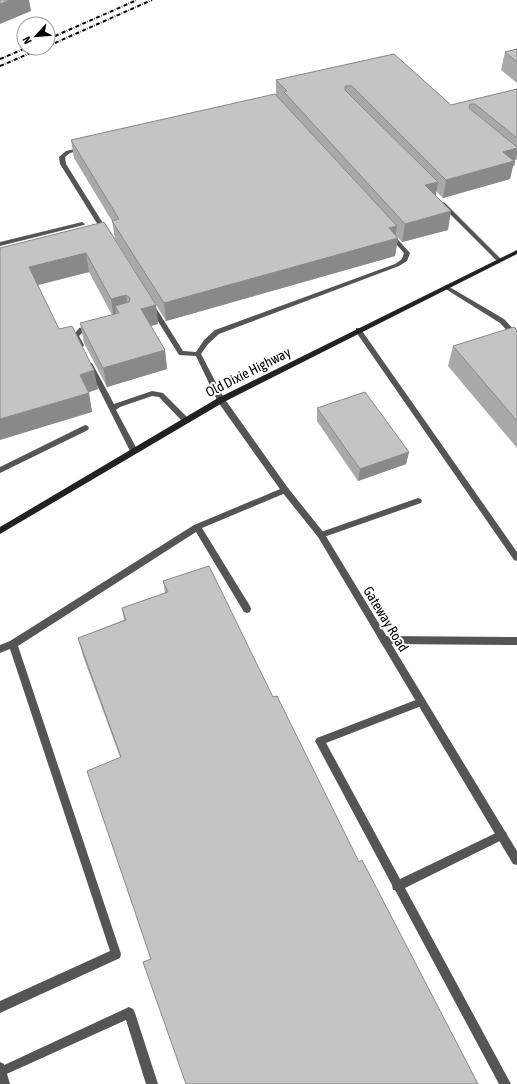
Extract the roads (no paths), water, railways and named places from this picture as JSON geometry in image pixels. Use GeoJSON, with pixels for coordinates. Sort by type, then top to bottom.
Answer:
{"type":"FeatureCollection","features":[{"type":"Feature","properties":{"kind":"street"},"geometry":{"type":"LineString","coordinates":[[265,105],[276,107],[407,253],[405,260],[397,265],[217,332],[206,342],[198,354],[181,353],[63,164],[62,157],[68,152],[253,107],[265,105]]}},
{"type":"Feature","properties":{"kind":"street"},"geometry":{"type":"LineString","coordinates":[[440,200],[499,260]]}},
{"type":"Feature","properties":{"kind":"street"},"geometry":{"type":"LineString","coordinates":[[0,244],[82,224]]}},
{"type":"Feature","properties":{"kind":"street","name":"Old Dixie Highway"},"geometry":{"type":"LineString","coordinates":[[0,531],[221,400],[446,286],[517,252]]}},
{"type":"Feature","properties":{"kind":"street"},"geometry":{"type":"LineString","coordinates":[[446,286],[502,321],[517,337]]}},
{"type":"Feature","properties":{"kind":"street"},"geometry":{"type":"LineString","coordinates":[[102,325],[81,330],[76,336],[134,452]]}},
{"type":"Feature","properties":{"kind":"street"},"geometry":{"type":"LineString","coordinates":[[358,330],[517,558]]}},
{"type":"Feature","properties":{"kind":"street","name":"Gateway Road"},"geometry":{"type":"LineString","coordinates":[[198,354],[221,400],[285,490],[321,535],[517,860]]}},
{"type":"Feature","properties":{"kind":"street"},"geometry":{"type":"LineString","coordinates":[[113,409],[117,405],[152,393],[161,395],[186,420]]}},
{"type":"Feature","properties":{"kind":"street"},"geometry":{"type":"LineString","coordinates":[[0,470],[85,428]]}},
{"type":"Feature","properties":{"kind":"street"},"geometry":{"type":"LineString","coordinates":[[0,649],[13,644],[197,527],[285,490]]}},
{"type":"Feature","properties":{"kind":"street"},"geometry":{"type":"LineString","coordinates":[[321,535],[418,501]]}},
{"type":"Feature","properties":{"kind":"street"},"geometry":{"type":"LineString","coordinates":[[197,527],[247,609]]}},
{"type":"Feature","properties":{"kind":"street"},"geometry":{"type":"LineString","coordinates":[[384,640],[517,641]]}},
{"type":"Feature","properties":{"kind":"street"},"geometry":{"type":"LineString","coordinates":[[0,1007],[116,954],[13,644]]}},
{"type":"Feature","properties":{"kind":"street"},"geometry":{"type":"LineString","coordinates":[[422,702],[320,740],[397,886],[505,1084]]}},
{"type":"Feature","properties":{"kind":"street"},"geometry":{"type":"LineString","coordinates":[[397,886],[502,836]]}},
{"type":"Feature","properties":{"kind":"street"},"geometry":{"type":"LineString","coordinates":[[4,1084],[0,1070],[129,1013],[152,1084]]}},
{"type":"Feature","properties":{"kind":"railway"},"geometry":{"type":"LineString","coordinates":[[56,35],[137,0]]}},
{"type":"Feature","properties":{"kind":"railway"},"geometry":{"type":"LineString","coordinates":[[56,42],[152,0]]}},
{"type":"Feature","properties":{"kind":"railway"},"geometry":{"type":"LineString","coordinates":[[0,59],[16,52]]}},
{"type":"Feature","properties":{"kind":"railway"},"geometry":{"type":"LineString","coordinates":[[0,66],[23,56]]}}]}
